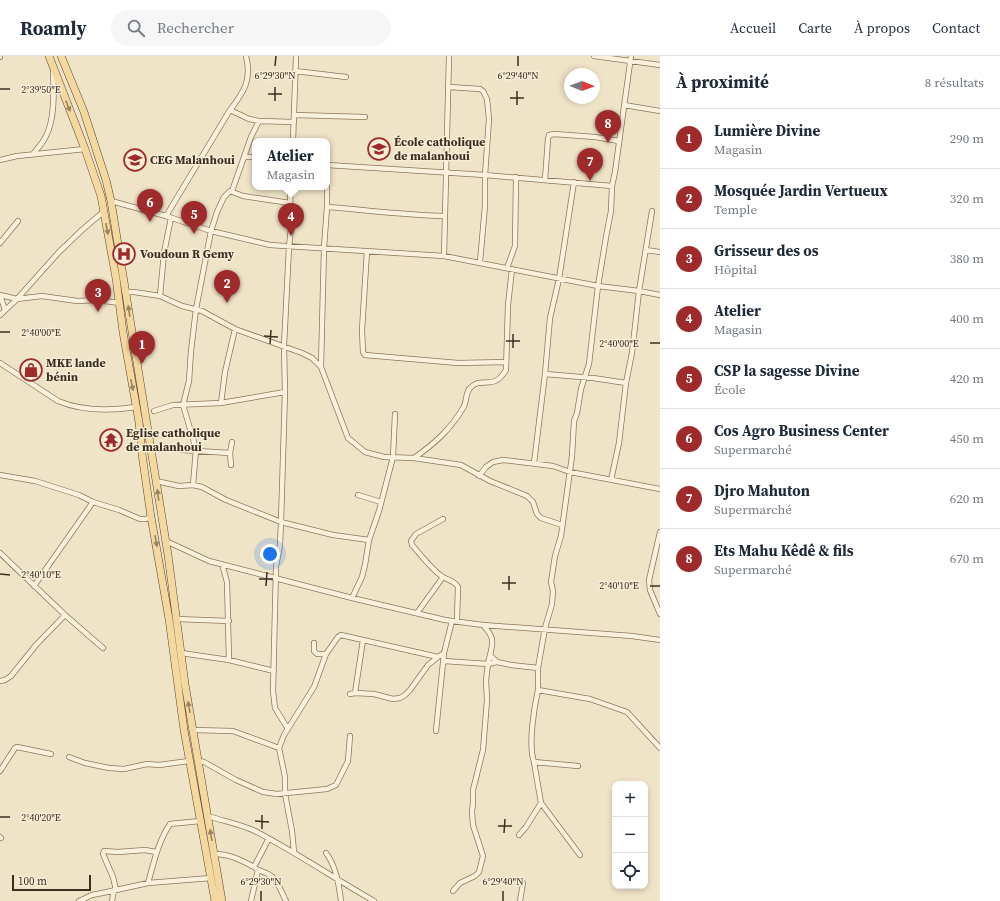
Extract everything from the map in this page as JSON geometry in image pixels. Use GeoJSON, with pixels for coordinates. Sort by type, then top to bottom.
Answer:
{"type":"FeatureCollection","features":[{"type":"Feature","properties":{"kind":"main road"},"geometry":{"type":"LineString","coordinates":[[62,56],[84,112],[106,180],[111,201],[166,541],[193,730],[215,854],[216,900]]}},
{"type":"Feature","properties":{"kind":"main road"},"geometry":{"type":"LineString","coordinates":[[51,59],[98,186],[120,303],[151,517],[168,612],[189,761],[216,900]]}},
{"type":"Feature","properties":{"kind":"street"},"geometry":{"type":"LineString","coordinates":[[160,296],[168,217],[230,110],[246,87],[248,69],[246,56]]}},
{"type":"Feature","properties":{"kind":"street"},"geometry":{"type":"LineString","coordinates":[[293,138],[296,56]]}},
{"type":"Feature","properties":{"kind":"street"},"geometry":{"type":"LineString","coordinates":[[444,256],[449,56]]}},
{"type":"Feature","properties":{"kind":"street"},"geometry":{"type":"LineString","coordinates":[[594,56],[630,58],[660,65]]}},
{"type":"Feature","properties":{"kind":"street"},"geometry":{"type":"LineString","coordinates":[[580,855],[541,803],[532,756],[532,734],[534,708],[538,690],[538,668],[545,628],[552,604],[553,591],[551,582],[555,556],[561,536],[574,440],[574,421],[584,377],[589,364],[598,286],[611,211],[612,186],[630,58]]}},
{"type":"Feature","properties":{"kind":"street"},"geometry":{"type":"LineString","coordinates":[[33,154],[46,137],[50,124],[52,113],[53,72],[51,59]]}},
{"type":"Feature","properties":{"kind":"street"},"geometry":{"type":"LineString","coordinates":[[295,71],[346,77]]}},
{"type":"Feature","properties":{"kind":"street"},"geometry":{"type":"LineString","coordinates":[[449,87],[480,89],[485,94],[489,109],[485,175],[485,206],[480,262]]}},
{"type":"Feature","properties":{"kind":"street"},"geometry":{"type":"LineString","coordinates":[[624,105],[660,111]]}},
{"type":"Feature","properties":{"kind":"street"},"geometry":{"type":"LineString","coordinates":[[230,110],[259,121],[294,122]]}},
{"type":"Feature","properties":{"kind":"street"},"geometry":{"type":"LineString","coordinates":[[294,115],[365,117]]}},
{"type":"Feature","properties":{"kind":"street"},"geometry":{"type":"LineString","coordinates":[[192,485],[196,449],[183,404],[189,381],[196,309],[211,231],[217,212],[226,194],[232,191],[251,137],[259,121]]}},
{"type":"Feature","properties":{"kind":"street"},"geometry":{"type":"LineString","coordinates":[[545,180],[547,143],[550,136],[554,134],[619,140]]}},
{"type":"Feature","properties":{"kind":"street"},"geometry":{"type":"LineString","coordinates":[[0,160],[33,154],[85,149]]}},
{"type":"Feature","properties":{"kind":"street"},"geometry":{"type":"LineString","coordinates":[[244,157],[252,158]]}},
{"type":"Feature","properties":{"kind":"street"},"geometry":{"type":"LineString","coordinates":[[330,165],[516,177],[612,186]]}},
{"type":"Feature","properties":{"kind":"street"},"geometry":{"type":"LineString","coordinates":[[414,458],[448,431],[466,403],[466,396],[475,384],[493,383],[498,381],[506,370],[510,269],[515,246],[516,177]]}},
{"type":"Feature","properties":{"kind":"street"},"geometry":{"type":"LineString","coordinates":[[534,463],[550,318],[559,278],[574,182]]}},
{"type":"Feature","properties":{"kind":"street"},"geometry":{"type":"LineString","coordinates":[[288,730],[275,708],[274,671],[276,567],[280,545],[285,392],[284,346],[291,228],[290,190]]}},
{"type":"Feature","properties":{"kind":"street"},"geometry":{"type":"LineString","coordinates":[[321,368],[327,190]]}},
{"type":"Feature","properties":{"kind":"street"},"geometry":{"type":"LineString","coordinates":[[232,191],[243,196],[290,203]]}},
{"type":"Feature","properties":{"kind":"street"},"geometry":{"type":"LineString","coordinates":[[111,201],[211,231],[270,245],[444,256],[598,286],[660,295]]}},
{"type":"Feature","properties":{"kind":"street"},"geometry":{"type":"LineString","coordinates":[[327,207],[384,211],[413,215],[444,216]]}},
{"type":"Feature","properties":{"kind":"street"},"geometry":{"type":"LineString","coordinates":[[611,480],[619,443],[639,291],[652,211]]}},
{"type":"Feature","properties":{"kind":"street"},"geometry":{"type":"LineString","coordinates":[[0,315],[17,299],[59,252],[103,212]]}},
{"type":"Feature","properties":{"kind":"street"},"geometry":{"type":"LineString","coordinates":[[0,243],[18,221]]}},
{"type":"Feature","properties":{"kind":"street"},"geometry":{"type":"LineString","coordinates":[[366,250],[362,330],[363,352],[365,355],[458,363],[506,362]]}},
{"type":"Feature","properties":{"kind":"street"},"geometry":{"type":"LineString","coordinates":[[646,250],[660,252]]}},
{"type":"Feature","properties":{"kind":"street"},"geometry":{"type":"LineString","coordinates":[[126,292],[160,296],[182,306],[202,311],[235,329],[284,346],[312,358],[321,368],[348,438],[365,452],[393,457],[414,458],[462,465],[479,476],[527,496],[533,502],[537,514],[541,518],[562,525]]}},
{"type":"Feature","properties":{"kind":"street"},"geometry":{"type":"LineString","coordinates":[[5,310],[0,295],[17,299],[42,296],[77,301],[97,300],[120,303]]}},
{"type":"Feature","properties":{"kind":"street"},"geometry":{"type":"LineString","coordinates":[[221,403],[225,372],[235,329]]}},
{"type":"Feature","properties":{"kind":"street"},"geometry":{"type":"LineString","coordinates":[[0,363],[65,404],[90,409],[119,410],[136,407]]}},
{"type":"Feature","properties":{"kind":"street"},"geometry":{"type":"LineString","coordinates":[[545,374],[584,377],[626,383]]}},
{"type":"Feature","properties":{"kind":"street"},"geometry":{"type":"LineString","coordinates":[[154,411],[174,405],[221,403],[285,392]]}},
{"type":"Feature","properties":{"kind":"street"},"geometry":{"type":"LineString","coordinates":[[352,598],[362,578],[366,565],[368,540],[377,519],[393,457],[395,414]]}},
{"type":"Feature","properties":{"kind":"street"},"geometry":{"type":"LineString","coordinates":[[230,465],[232,442]]}},
{"type":"Feature","properties":{"kind":"street"},"geometry":{"type":"LineString","coordinates":[[182,450],[196,449],[230,453]]}},
{"type":"Feature","properties":{"kind":"street"},"geometry":{"type":"LineString","coordinates":[[479,476],[486,467],[493,462],[503,460],[553,466],[570,472],[660,489]]}},
{"type":"Feature","properties":{"kind":"street"},"geometry":{"type":"LineString","coordinates":[[0,475],[35,481],[79,495],[93,502],[120,510],[140,519],[151,517]]}},
{"type":"Feature","properties":{"kind":"street"},"geometry":{"type":"LineString","coordinates":[[156,481],[178,486],[192,485],[202,487],[226,500],[281,522],[320,532],[368,540]]}},
{"type":"Feature","properties":{"kind":"street"},"geometry":{"type":"LineString","coordinates":[[358,494],[381,502]]}},
{"type":"Feature","properties":{"kind":"street"},"geometry":{"type":"LineString","coordinates":[[34,586],[93,502]]}},
{"type":"Feature","properties":{"kind":"street"},"geometry":{"type":"LineString","coordinates":[[436,731],[444,653],[455,621],[458,587],[455,582],[443,577],[412,545],[411,541],[416,534],[443,519]]}},
{"type":"Feature","properties":{"kind":"street"},"geometry":{"type":"LineString","coordinates":[[660,532],[649,580],[650,590],[660,614]]}},
{"type":"Feature","properties":{"kind":"street"},"geometry":{"type":"LineString","coordinates":[[166,541],[209,561],[352,598],[455,621],[483,625],[545,628],[660,640]]}},
{"type":"Feature","properties":{"kind":"street"},"geometry":{"type":"LineString","coordinates":[[0,554],[103,648]]}},
{"type":"Feature","properties":{"kind":"street"},"geometry":{"type":"LineString","coordinates":[[222,564],[227,582],[229,660]]}},
{"type":"Feature","properties":{"kind":"street"},"geometry":{"type":"LineString","coordinates":[[417,613],[443,577]]}},
{"type":"Feature","properties":{"kind":"street"},"geometry":{"type":"LineString","coordinates":[[0,680],[5,680],[11,676],[36,645],[66,615]]}},
{"type":"Feature","properties":{"kind":"street"},"geometry":{"type":"LineString","coordinates":[[177,619],[229,621]]}},
{"type":"Feature","properties":{"kind":"street"},"geometry":{"type":"LineString","coordinates":[[453,891],[460,883],[475,876],[479,872],[483,856],[473,825],[472,790],[484,750],[487,700],[486,680],[493,645],[490,633],[483,625]]}},
{"type":"Feature","properties":{"kind":"street"},"geometry":{"type":"LineString","coordinates":[[294,852],[292,831],[285,794],[286,777],[279,748],[314,687],[326,654],[338,637],[341,635],[438,657]]}},
{"type":"Feature","properties":{"kind":"street"},"geometry":{"type":"LineString","coordinates":[[355,693],[363,640]]}},
{"type":"Feature","properties":{"kind":"street"},"geometry":{"type":"LineString","coordinates":[[314,643],[314,651],[317,654],[326,654]]}},
{"type":"Feature","properties":{"kind":"street"},"geometry":{"type":"LineString","coordinates":[[181,653],[229,660],[274,671]]}},
{"type":"Feature","properties":{"kind":"street"},"geometry":{"type":"LineString","coordinates":[[350,694],[380,695],[393,699],[400,698],[410,690],[428,665],[444,653]]}},
{"type":"Feature","properties":{"kind":"street"},"geometry":{"type":"LineString","coordinates":[[490,655],[497,662]]}},
{"type":"Feature","properties":{"kind":"street"},"geometry":{"type":"LineString","coordinates":[[444,661],[488,664],[497,662],[538,668]]}},
{"type":"Feature","properties":{"kind":"street"},"geometry":{"type":"LineString","coordinates":[[538,690],[590,699],[627,712],[660,748]]}},
{"type":"Feature","properties":{"kind":"street"},"geometry":{"type":"LineString","coordinates":[[193,730],[233,731],[279,748]]}},
{"type":"Feature","properties":{"kind":"street"},"geometry":{"type":"LineString","coordinates":[[199,761],[204,762],[236,780],[263,792],[285,794],[327,789],[336,785],[348,761],[350,736]]}},
{"type":"Feature","properties":{"kind":"street"},"geometry":{"type":"LineString","coordinates":[[0,771],[14,748],[17,747],[51,754]]}},
{"type":"Feature","properties":{"kind":"street"},"geometry":{"type":"LineString","coordinates":[[69,757],[85,763],[124,769],[147,764],[189,761]]}},
{"type":"Feature","properties":{"kind":"street"},"geometry":{"type":"LineString","coordinates":[[534,762],[578,766]]}},
{"type":"Feature","properties":{"kind":"street"},"geometry":{"type":"LineString","coordinates":[[519,835],[526,827],[541,803]]}},
{"type":"Feature","properties":{"kind":"street"},"geometry":{"type":"LineString","coordinates":[[208,816],[253,830],[268,840],[294,852],[338,881],[374,901]]}},
{"type":"Feature","properties":{"kind":"street"},"geometry":{"type":"LineString","coordinates":[[148,883],[156,852],[162,837],[170,824],[200,821]]}},
{"type":"Feature","properties":{"kind":"street"},"geometry":{"type":"LineString","coordinates":[[254,867],[268,840]]}},
{"type":"Feature","properties":{"kind":"street"},"geometry":{"type":"LineString","coordinates":[[112,901],[115,890],[113,877],[103,854],[104,851],[118,852],[145,850],[156,852]]}},
{"type":"Feature","properties":{"kind":"street"},"geometry":{"type":"LineString","coordinates":[[326,853],[330,858],[338,881],[341,901]]}},
{"type":"Feature","properties":{"kind":"street"},"geometry":{"type":"LineString","coordinates":[[215,854],[224,854],[268,874],[276,881],[286,901]]}},
{"type":"Feature","properties":{"kind":"street"},"geometry":{"type":"LineString","coordinates":[[251,901],[258,870]]}},
{"type":"Feature","properties":{"kind":"street"},"geometry":{"type":"LineString","coordinates":[[79,901],[115,890],[148,883],[211,878]]}},
{"type":"Feature","properties":{"kind":"street"},"geometry":{"type":"LineString","coordinates":[[520,901],[523,882]]}},
{"type":"Feature","properties":{"kind":"place","name":"Ets Mahu Kêdê & fils"},"geometry":{"type":"Point","coordinates":[608,143]}},
{"type":"Feature","properties":{"kind":"place","name":"École catholique de malanhoui"},"geometry":{"type":"Point","coordinates":[379,149]}},
{"type":"Feature","properties":{"kind":"place","name":"CEG Malanhoui"},"geometry":{"type":"Point","coordinates":[135,160]}},
{"type":"Feature","properties":{"kind":"place","name":"Djro Mahuton"},"geometry":{"type":"Point","coordinates":[590,181]}},
{"type":"Feature","properties":{"kind":"place","name":"Cos Agro Business Center"},"geometry":{"type":"Point","coordinates":[150,222]}},
{"type":"Feature","properties":{"kind":"place","name":"CSP la sagesse Divine"},"geometry":{"type":"Point","coordinates":[194,234]}},
{"type":"Feature","properties":{"kind":"place","name":"Atelier"},"geometry":{"type":"Point","coordinates":[291,236]}},
{"type":"Feature","properties":{"kind":"place","name":"Voudoun R Gemy"},"geometry":{"type":"Point","coordinates":[124,254]}},
{"type":"Feature","properties":{"kind":"place","name":"Mosquée Jardin Vertueux"},"geometry":{"type":"Point","coordinates":[227,303]}},
{"type":"Feature","properties":{"kind":"place","name":"Grisseur des os"},"geometry":{"type":"Point","coordinates":[98,312]}},
{"type":"Feature","properties":{"kind":"place","name":"Lumière Divine"},"geometry":{"type":"Point","coordinates":[142,364]}},
{"type":"Feature","properties":{"kind":"place","name":"MKE lande bénin"},"geometry":{"type":"Point","coordinates":[31,370]}},
{"type":"Feature","properties":{"kind":"place","name":"Eglise catholique de malanhoui"},"geometry":{"type":"Point","coordinates":[111,440]}}]}
